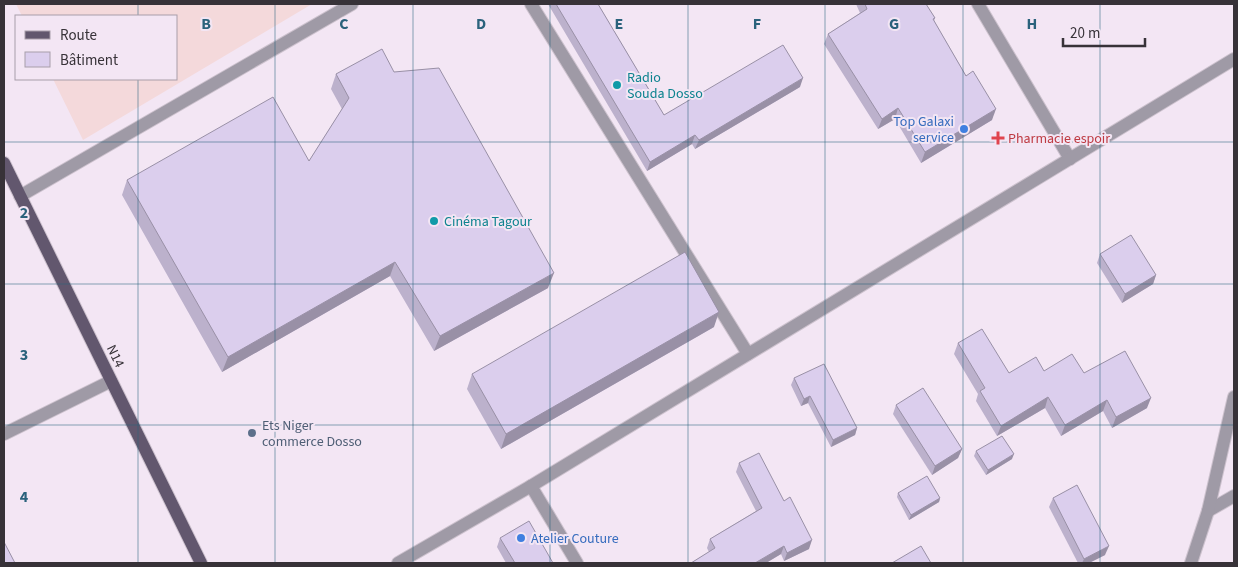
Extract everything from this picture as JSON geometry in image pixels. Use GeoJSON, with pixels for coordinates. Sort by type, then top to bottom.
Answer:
{"type":"FeatureCollection","features":[{"type":"Feature","properties":{"kind":"main road","name":"N14"},"geometry":{"type":"LineString","coordinates":[[4,163],[201,563]]}},
{"type":"Feature","properties":{"kind":"street"},"geometry":{"type":"LineString","coordinates":[[20,196],[352,4]]}},
{"type":"Feature","properties":{"kind":"street"},"geometry":{"type":"LineString","coordinates":[[531,4],[748,354]]}},
{"type":"Feature","properties":{"kind":"street"},"geometry":{"type":"LineString","coordinates":[[978,4],[1070,159]]}},
{"type":"Feature","properties":{"kind":"street"},"geometry":{"type":"LineString","coordinates":[[398,563],[530,486],[1234,59]]}},
{"type":"Feature","properties":{"kind":"street"},"geometry":{"type":"LineString","coordinates":[[4,434],[112,382]]}},
{"type":"Feature","properties":{"kind":"street"},"geometry":{"type":"LineString","coordinates":[[1191,563],[1208,511],[1234,397]]}},
{"type":"Feature","properties":{"kind":"street"},"geometry":{"type":"LineString","coordinates":[[530,486],[577,563]]}},
{"type":"Feature","properties":{"kind":"street"},"geometry":{"type":"LineString","coordinates":[[1208,511],[1234,496]]}},
{"type":"Feature","properties":{"kind":"shaded area"},"geometry":{"type":"Polygon","coordinates":[[[16,4],[312,4],[83,140],[53,80],[178,80],[178,15],[22,15],[16,4]]]}},
{"type":"Feature","properties":{"kind":"building"},"geometry":{"type":"Polygon","coordinates":[[[556,4],[598,4],[664,115],[783,45],[803,78],[699,140],[695,135],[650,162],[556,4]]]}},
{"type":"Feature","properties":{"kind":"building"},"geometry":{"type":"Polygon","coordinates":[[[865,4],[926,4],[966,76],[973,71],[996,109],[925,152],[898,108],[882,119],[828,34],[867,9],[865,4]]]}},
{"type":"Feature","properties":{"kind":"building"},"geometry":{"type":"Polygon","coordinates":[[[382,49],[394,72],[439,68],[554,273],[440,336],[395,262],[228,357],[127,180],[273,97],[309,161],[349,98],[336,74],[382,49]]]}},
{"type":"Feature","properties":{"kind":"building"},"geometry":{"type":"Polygon","coordinates":[[[1131,235],[1156,275],[1125,294],[1100,254],[1131,235]]]}},
{"type":"Feature","properties":{"kind":"building"},"geometry":{"type":"Polygon","coordinates":[[[685,252],[719,312],[506,434],[472,374],[685,252]]]}},
{"type":"Feature","properties":{"kind":"building"},"geometry":{"type":"Polygon","coordinates":[[[982,329],[1009,373],[1036,357],[1044,371],[1072,354],[1084,373],[1125,351],[1151,398],[1116,417],[1107,400],[1065,425],[1048,397],[1001,426],[980,391],[985,388],[958,343],[982,329]]]}},
{"type":"Feature","properties":{"kind":"building"},"geometry":{"type":"Polygon","coordinates":[[[824,364],[857,428],[833,440],[810,396],[804,399],[794,378],[824,364]]]}},
{"type":"Feature","properties":{"kind":"building"},"geometry":{"type":"Polygon","coordinates":[[[923,388],[962,449],[935,466],[896,405],[923,388]]]}},
{"type":"Feature","properties":{"kind":"building"},"geometry":{"type":"Polygon","coordinates":[[[1002,436],[1014,454],[988,470],[976,451],[1002,436]]]}},
{"type":"Feature","properties":{"kind":"building"},"geometry":{"type":"Polygon","coordinates":[[[759,453],[784,501],[790,497],[812,540],[787,553],[784,546],[755,563],[691,563],[715,548],[710,539],[762,508],[739,463],[759,453]]]}},
{"type":"Feature","properties":{"kind":"building"},"geometry":{"type":"Polygon","coordinates":[[[927,476],[940,498],[911,515],[898,493],[927,476]]]}},
{"type":"Feature","properties":{"kind":"building"},"geometry":{"type":"Polygon","coordinates":[[[1077,485],[1109,546],[1084,559],[1053,498],[1077,485]]]}},
{"type":"Feature","properties":{"kind":"building"},"geometry":{"type":"Polygon","coordinates":[[[529,521],[553,563],[515,563],[500,538],[529,521]]]}},
{"type":"Feature","properties":{"kind":"building"},"geometry":{"type":"Polygon","coordinates":[[[4,542],[15,563],[4,563],[4,542]]]}},
{"type":"Feature","properties":{"kind":"building"},"geometry":{"type":"Polygon","coordinates":[[[921,546],[931,563],[892,563],[921,546]]]}},
{"type":"Feature","properties":{"kind":"place","name":"Radio Souda Dosso"},"geometry":{"type":"Point","coordinates":[617,85]}},
{"type":"Feature","properties":{"kind":"place","name":"Top Galaxi service"},"geometry":{"type":"Point","coordinates":[964,129]}},
{"type":"Feature","properties":{"kind":"place","name":"Pharmacie espoir"},"geometry":{"type":"Point","coordinates":[998,138]}},
{"type":"Feature","properties":{"kind":"place","name":"Cinéma Tagour"},"geometry":{"type":"Point","coordinates":[434,221]}},
{"type":"Feature","properties":{"kind":"place","name":"Ets Niger commerce Dosso"},"geometry":{"type":"Point","coordinates":[252,433]}},
{"type":"Feature","properties":{"kind":"place","name":"Atelier Couture"},"geometry":{"type":"Point","coordinates":[521,538]}}]}
